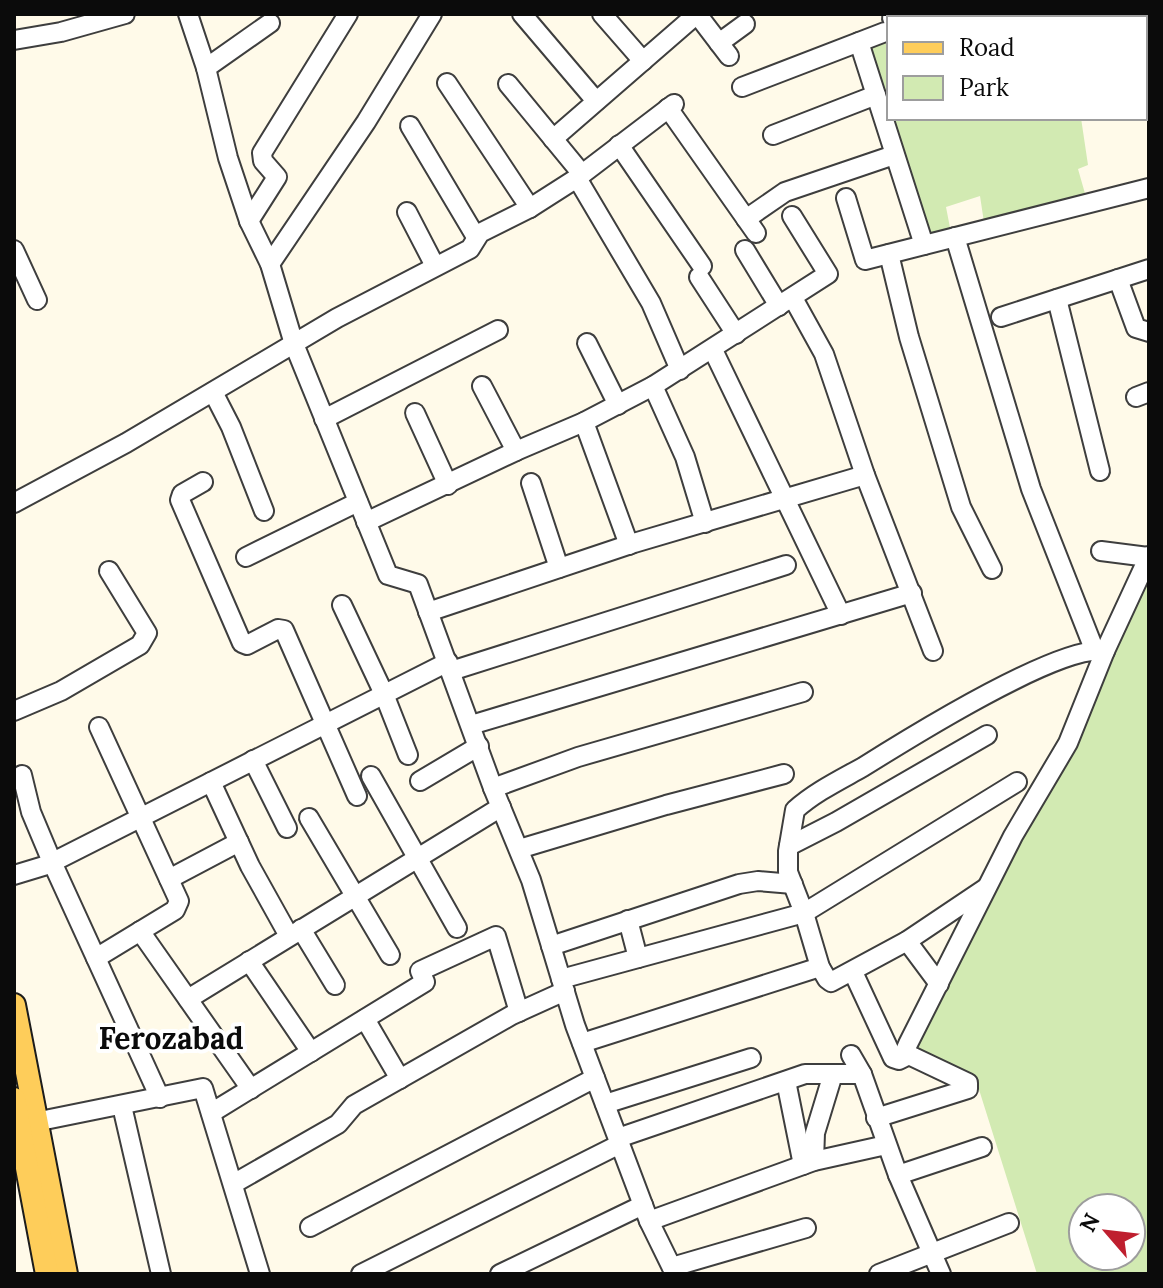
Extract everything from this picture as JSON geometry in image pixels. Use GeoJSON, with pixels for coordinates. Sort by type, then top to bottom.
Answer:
{"type":"FeatureCollection","features":[{"type":"Feature","properties":{"kind":"main road"},"geometry":{"type":"LineString","coordinates":[[14,1005],[66,1274]]}},
{"type":"Feature","properties":{"kind":"main road"},"geometry":{"type":"LineString","coordinates":[[14,1099],[47,1274]]}},
{"type":"Feature","properties":{"kind":"street"},"geometry":{"type":"LineString","coordinates":[[14,40],[61,32],[125,14]]}},
{"type":"Feature","properties":{"kind":"street"},"geometry":{"type":"LineString","coordinates":[[188,14],[206,68],[228,158],[249,221],[270,264],[294,344],[388,575],[418,584],[493,788],[531,880],[595,1078],[646,1213],[673,1270],[806,1228]]}},
{"type":"Feature","properties":{"kind":"street"},"geometry":{"type":"LineString","coordinates":[[249,221],[277,177],[263,161],[262,153],[348,14]]}},
{"type":"Feature","properties":{"kind":"street"},"geometry":{"type":"LineString","coordinates":[[270,264],[366,122],[432,14]]}},
{"type":"Feature","properties":{"kind":"street"},"geometry":{"type":"LineString","coordinates":[[522,14],[596,101]]}},
{"type":"Feature","properties":{"kind":"street"},"geometry":{"type":"LineString","coordinates":[[602,14],[643,61]]}},
{"type":"Feature","properties":{"kind":"street"},"geometry":{"type":"LineString","coordinates":[[553,139],[691,16],[724,49],[745,24]]}},
{"type":"Feature","properties":{"kind":"street"},"geometry":{"type":"LineString","coordinates":[[206,68],[270,23]]}},
{"type":"Feature","properties":{"kind":"street"},"geometry":{"type":"LineString","coordinates":[[742,87],[859,42],[887,23]]}},
{"type":"Feature","properties":{"kind":"street"},"geometry":{"type":"LineString","coordinates":[[859,42],[924,245]]}},
{"type":"Feature","properties":{"kind":"street"},"geometry":{"type":"LineString","coordinates":[[447,83],[530,208]]}},
{"type":"Feature","properties":{"kind":"street"},"geometry":{"type":"LineString","coordinates":[[508,84],[579,176],[651,303],[680,370]]}},
{"type":"Feature","properties":{"kind":"street"},"geometry":{"type":"LineString","coordinates":[[773,135],[876,95]]}},
{"type":"Feature","properties":{"kind":"street"},"geometry":{"type":"LineString","coordinates":[[476,237],[530,208],[579,176],[671,106],[751,226],[785,192],[894,155]]}},
{"type":"Feature","properties":{"kind":"street"},"geometry":{"type":"LineString","coordinates":[[14,503],[126,443],[375,297],[470,249],[476,237],[410,126]]}},
{"type":"Feature","properties":{"kind":"street"},"geometry":{"type":"LineString","coordinates":[[619,145],[700,271],[736,334]]}},
{"type":"Feature","properties":{"kind":"street"},"geometry":{"type":"LineString","coordinates":[[846,198],[865,260],[1149,188]]}},
{"type":"Feature","properties":{"kind":"street"},"geometry":{"type":"LineString","coordinates":[[407,212],[435,266]]}},
{"type":"Feature","properties":{"kind":"street"},"geometry":{"type":"LineString","coordinates":[[366,522],[618,405],[713,350],[828,274],[792,216]]}},
{"type":"Feature","properties":{"kind":"street"},"geometry":{"type":"LineString","coordinates":[[955,237],[1031,489],[1099,650]]}},
{"type":"Feature","properties":{"kind":"street"},"geometry":{"type":"LineString","coordinates":[[14,250],[37,300]]}},
{"type":"Feature","properties":{"kind":"street"},"geometry":{"type":"LineString","coordinates":[[745,250],[824,354],[865,475],[933,651]]}},
{"type":"Feature","properties":{"kind":"street"},"geometry":{"type":"LineString","coordinates":[[889,254],[909,337],[961,507],[992,569]]}},
{"type":"Feature","properties":{"kind":"street"},"geometry":{"type":"LineString","coordinates":[[1001,317],[1149,269]]}},
{"type":"Feature","properties":{"kind":"street"},"geometry":{"type":"LineString","coordinates":[[1118,279],[1136,328],[1149,332]]}},
{"type":"Feature","properties":{"kind":"street"},"geometry":{"type":"LineString","coordinates":[[1057,299],[1100,471]]}},
{"type":"Feature","properties":{"kind":"street"},"geometry":{"type":"LineString","coordinates":[[324,419],[498,330]]}},
{"type":"Feature","properties":{"kind":"street"},"geometry":{"type":"LineString","coordinates":[[587,343],[618,405]]}},
{"type":"Feature","properties":{"kind":"street"},"geometry":{"type":"LineString","coordinates":[[713,350],[841,615]]}},
{"type":"Feature","properties":{"kind":"street"},"geometry":{"type":"LineString","coordinates":[[482,386],[516,451]]}},
{"type":"Feature","properties":{"kind":"street"},"geometry":{"type":"LineString","coordinates":[[653,386],[685,457],[705,523]]}},
{"type":"Feature","properties":{"kind":"street"},"geometry":{"type":"LineString","coordinates":[[213,392],[231,427],[264,511]]}},
{"type":"Feature","properties":{"kind":"street"},"geometry":{"type":"LineString","coordinates":[[415,413],[448,485]]}},
{"type":"Feature","properties":{"kind":"street"},"geometry":{"type":"LineString","coordinates":[[584,422],[629,545]]}},
{"type":"Feature","properties":{"kind":"street"},"geometry":{"type":"LineString","coordinates":[[428,612],[629,545],[865,475]]}},
{"type":"Feature","properties":{"kind":"street"},"geometry":{"type":"LineString","coordinates":[[203,482],[182,494],[180,500],[242,643],[247,645],[278,629],[284,630],[357,796]]}},
{"type":"Feature","properties":{"kind":"street"},"geometry":{"type":"LineString","coordinates":[[531,483],[559,568]]}},
{"type":"Feature","properties":{"kind":"street"},"geometry":{"type":"LineString","coordinates":[[246,557],[358,502]]}},
{"type":"Feature","properties":{"kind":"street"},"geometry":{"type":"LineString","coordinates":[[876,1118],[968,1089],[968,1083],[905,1051],[1013,836],[1068,743],[1099,650],[1149,556],[1101,551]]}},
{"type":"Feature","properties":{"kind":"street"},"geometry":{"type":"LineString","coordinates":[[14,875],[52,862],[384,694],[450,666],[786,565]]}},
{"type":"Feature","properties":{"kind":"street"},"geometry":{"type":"LineString","coordinates":[[14,711],[61,691],[140,645],[145,639],[147,633],[109,571]]}},
{"type":"Feature","properties":{"kind":"street"},"geometry":{"type":"LineString","coordinates":[[471,725],[912,593]]}},
{"type":"Feature","properties":{"kind":"street"},"geometry":{"type":"LineString","coordinates":[[342,605],[384,694],[408,755]]}},
{"type":"Feature","properties":{"kind":"street"},"geometry":{"type":"LineString","coordinates":[[988,886],[907,941],[831,982],[820,967],[788,872],[795,810],[905,739],[999,688],[1078,653],[1099,650]]}},
{"type":"Feature","properties":{"kind":"street"},"geometry":{"type":"LineString","coordinates":[[493,788],[578,757],[803,692]]}},
{"type":"Feature","properties":{"kind":"street"},"geometry":{"type":"LineString","coordinates":[[96,958],[175,910],[179,901],[99,727]]}},
{"type":"Feature","properties":{"kind":"street"},"geometry":{"type":"LineString","coordinates":[[789,846],[987,735]]}},
{"type":"Feature","properties":{"kind":"street"},"geometry":{"type":"LineString","coordinates":[[420,781],[479,746]]}},
{"type":"Feature","properties":{"kind":"street"},"geometry":{"type":"LineString","coordinates":[[253,760],[287,828]]}},
{"type":"Feature","properties":{"kind":"street"},"geometry":{"type":"LineString","coordinates":[[867,764],[883,795]]}},
{"type":"Feature","properties":{"kind":"street"},"geometry":{"type":"LineString","coordinates":[[519,849],[784,774]]}},
{"type":"Feature","properties":{"kind":"street"},"geometry":{"type":"LineString","coordinates":[[22,775],[31,812],[52,862],[160,1098]]}},
{"type":"Feature","properties":{"kind":"street"},"geometry":{"type":"LineString","coordinates":[[371,776],[457,928]]}},
{"type":"Feature","properties":{"kind":"street"},"geometry":{"type":"LineString","coordinates":[[211,782],[239,842],[295,933],[335,985]]}},
{"type":"Feature","properties":{"kind":"street"},"geometry":{"type":"LineString","coordinates":[[233,1184],[338,1124],[354,1105],[563,985],[638,958],[804,913],[1017,782]]}},
{"type":"Feature","properties":{"kind":"street"},"geometry":{"type":"LineString","coordinates":[[188,999],[501,807]]}},
{"type":"Feature","properties":{"kind":"street"},"geometry":{"type":"LineString","coordinates":[[309,818],[390,955]]}},
{"type":"Feature","properties":{"kind":"street"},"geometry":{"type":"LineString","coordinates":[[169,879],[239,842]]}},
{"type":"Feature","properties":{"kind":"street"},"geometry":{"type":"LineString","coordinates":[[551,946],[739,884],[758,881],[793,884]]}},
{"type":"Feature","properties":{"kind":"street"},"geometry":{"type":"LineString","coordinates":[[628,920],[638,958]]}},
{"type":"Feature","properties":{"kind":"street"},"geometry":{"type":"LineString","coordinates":[[140,931],[251,1089]]}},
{"type":"Feature","properties":{"kind":"street"},"geometry":{"type":"LineString","coordinates":[[211,1113],[425,982],[420,971],[496,936],[519,1012]]}},
{"type":"Feature","properties":{"kind":"street"},"geometry":{"type":"LineString","coordinates":[[907,941],[939,984]]}},
{"type":"Feature","properties":{"kind":"street"},"geometry":{"type":"LineString","coordinates":[[249,961],[311,1052]]}},
{"type":"Feature","properties":{"kind":"street"},"geometry":{"type":"LineString","coordinates":[[582,1043],[820,967]]}},
{"type":"Feature","properties":{"kind":"street"},"geometry":{"type":"LineString","coordinates":[[853,972],[893,1058],[899,1060],[909,1055]]}},
{"type":"Feature","properties":{"kind":"street"},"geometry":{"type":"LineString","coordinates":[[365,1019],[400,1079]]}},
{"type":"Feature","properties":{"kind":"street"},"geometry":{"type":"LineString","coordinates":[[851,1055],[862,1074],[886,1145],[941,1274]]}},
{"type":"Feature","properties":{"kind":"street"},"geometry":{"type":"LineString","coordinates":[[605,1104],[751,1058]]}},
{"type":"Feature","properties":{"kind":"street"},"geometry":{"type":"LineString","coordinates":[[361,1274],[619,1141],[805,1074],[862,1074]]}},
{"type":"Feature","properties":{"kind":"street"},"geometry":{"type":"LineString","coordinates":[[808,1163],[833,1074]]}},
{"type":"Feature","properties":{"kind":"street"},"geometry":{"type":"LineString","coordinates":[[310,1227],[595,1078]]}},
{"type":"Feature","properties":{"kind":"street"},"geometry":{"type":"LineString","coordinates":[[786,1081],[808,1163]]}},
{"type":"Feature","properties":{"kind":"street"},"geometry":{"type":"LineString","coordinates":[[35,1122],[203,1088],[260,1274]]}},
{"type":"Feature","properties":{"kind":"street"},"geometry":{"type":"LineString","coordinates":[[122,1106],[161,1274]]}},
{"type":"Feature","properties":{"kind":"street"},"geometry":{"type":"LineString","coordinates":[[500,1274],[526,1268],[646,1213],[808,1163],[886,1145]]}},
{"type":"Feature","properties":{"kind":"street"},"geometry":{"type":"LineString","coordinates":[[898,1175],[982,1147]]}},
{"type":"Feature","properties":{"kind":"street"},"geometry":{"type":"LineString","coordinates":[[879,1274],[1009,1223]]}},
{"type":"Feature","properties":{"kind":"green space"},"geometry":{"type":"Polygon","coordinates":[[[887,24],[887,120],[1081,120],[1088,165],[1078,169],[1088,204],[985,229],[980,196],[946,207],[952,238],[922,242],[859,42],[884,32],[887,24]]]}},
{"type":"Feature","properties":{"kind":"green space"},"geometry":{"type":"Polygon","coordinates":[[[1149,553],[1149,1274],[1037,1274],[976,1080],[905,1051],[1149,553]]]}},
{"type":"Feature","properties":{"kind":"district","name":"Ferozabad"},"geometry":{"type":"Point","coordinates":[171,1039]}}]}
